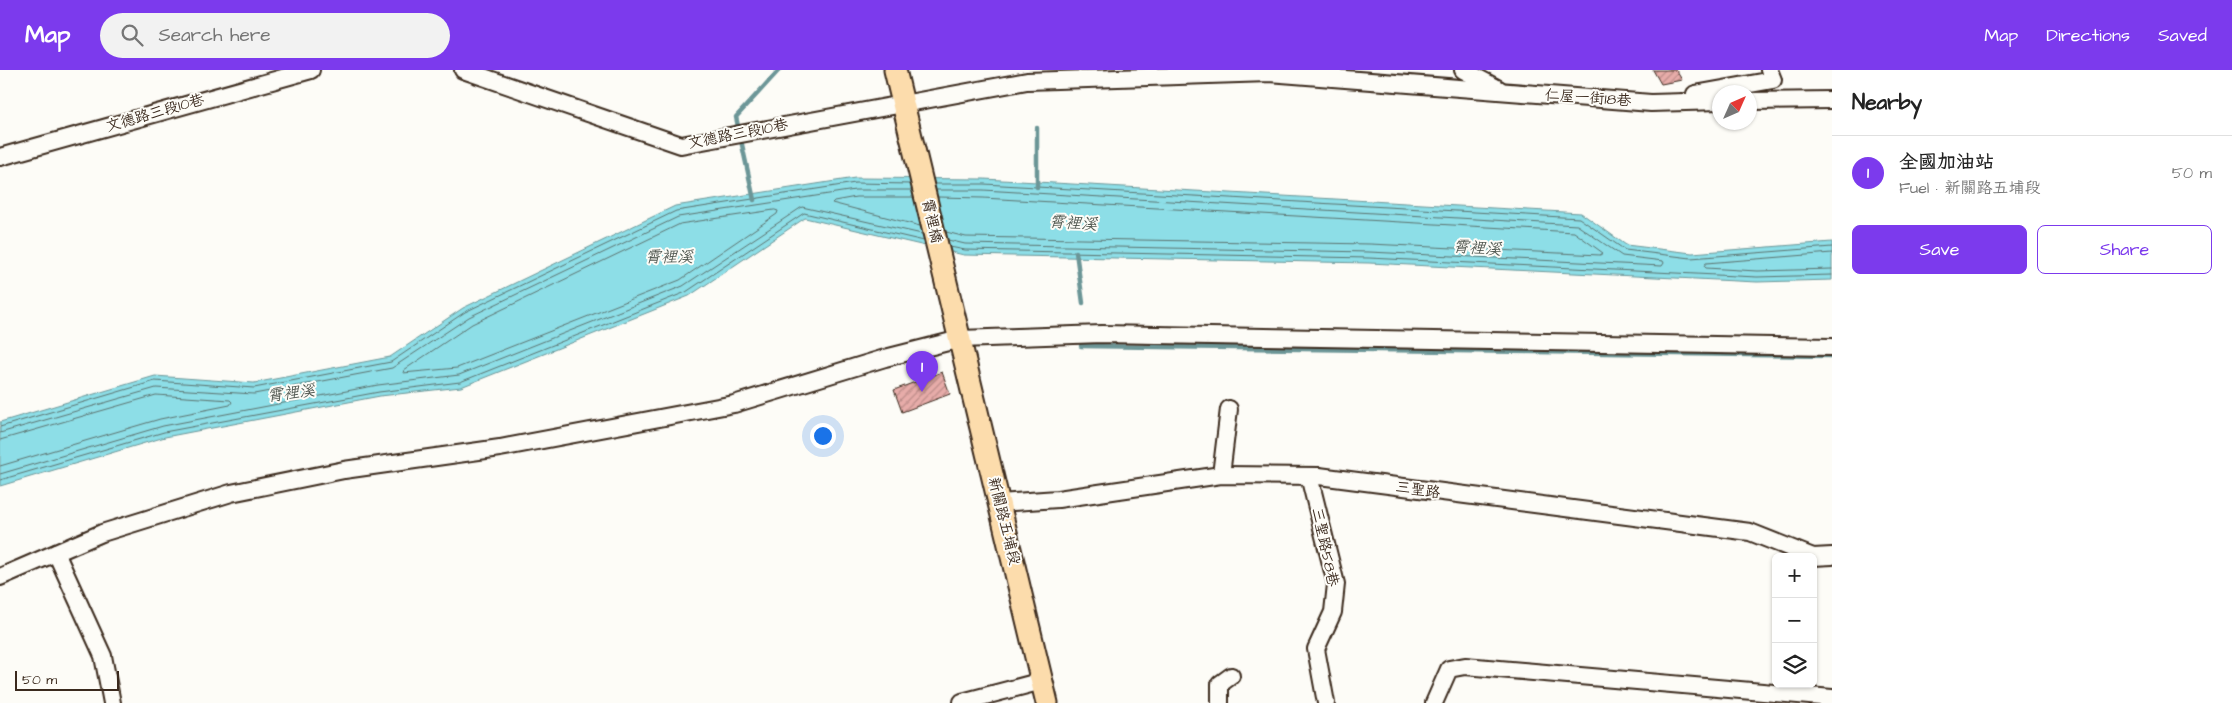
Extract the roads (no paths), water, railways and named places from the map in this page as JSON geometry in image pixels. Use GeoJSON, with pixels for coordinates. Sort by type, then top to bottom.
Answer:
{"type":"FeatureCollection","features":[{"type":"Feature","properties":{"kind":"main road","name":"霄裡橋"},"geometry":{"type":"LineString","coordinates":[[895,70],[960,339]]}},
{"type":"Feature","properties":{"kind":"main road","name":"新關路五埔段"},"geometry":{"type":"LineString","coordinates":[[960,339],[1048,703]]}},
{"type":"Feature","properties":{"kind":"street","name":"文德路三段10巷"},"geometry":{"type":"LineString","coordinates":[[0,157],[311,70]]}},
{"type":"Feature","properties":{"kind":"street","name":"文德路三段10巷"},"geometry":{"type":"LineString","coordinates":[[463,70],[681,145],[904,102],[1027,81],[1269,74],[1505,92]]}},
{"type":"Feature","properties":{"kind":"street","name":"仁屋一街18巷"},"geometry":{"type":"LineString","coordinates":[[1463,70],[1505,92],[1651,103],[1712,102]]}},
{"type":"Feature","properties":{"kind":"street"},"geometry":{"type":"LineString","coordinates":[[1651,103],[1773,80],[1770,70]]}},
{"type":"Feature","properties":{"kind":"street"},"geometry":{"type":"LineString","coordinates":[[1757,101],[1832,100]]}},
{"type":"Feature","properties":{"kind":"street"},"geometry":{"type":"LineString","coordinates":[[0,578],[102,533],[231,493],[344,470],[500,448],[734,404],[886,358],[960,339],[1102,334],[1832,347]]}},
{"type":"Feature","properties":{"kind":"street"},"geometry":{"type":"LineString","coordinates":[[1221,475],[1229,409]]}},
{"type":"Feature","properties":{"kind":"street","name":"三聖路"},"geometry":{"type":"LineString","coordinates":[[1000,503],[1058,499],[1221,475],[1308,476],[1750,532],[1813,557],[1832,556]]}},
{"type":"Feature","properties":{"kind":"street","name":"三聖路58巷"},"geometry":{"type":"LineString","coordinates":[[1308,476],[1336,584],[1333,612],[1316,648],[1326,703]]}},
{"type":"Feature","properties":{"kind":"street"},"geometry":{"type":"LineString","coordinates":[[56,553],[103,656],[112,703]]}},
{"type":"Feature","properties":{"kind":"street"},"geometry":{"type":"LineString","coordinates":[[1434,703],[1449,669],[1465,666],[1832,698]]}},
{"type":"Feature","properties":{"kind":"street"},"geometry":{"type":"LineString","coordinates":[[1220,703],[1220,684],[1231,676]]}},
{"type":"Feature","properties":{"kind":"street"},"geometry":{"type":"LineString","coordinates":[[962,702],[1042,681]]}},
{"type":"Feature","properties":{"kind":"water","name":"霄裡溪"},"geometry":{"type":"Polygon","coordinates":[[[855,178],[984,179],[1581,213],[1626,245],[1692,253],[1832,242],[1832,280],[1757,282],[1369,263],[964,255],[805,218],[689,296],[461,387],[380,396],[165,437],[0,486],[0,422],[155,376],[254,383],[390,357],[463,308],[675,206],[855,178]]]}},
{"type":"Feature","properties":{"kind":"waterway"},"geometry":{"type":"LineString","coordinates":[[754,200],[736,117],[779,70]]}},
{"type":"Feature","properties":{"kind":"waterway"},"geometry":{"type":"LineString","coordinates":[[1037,128],[1037,187]]}},
{"type":"Feature","properties":{"kind":"waterway"},"geometry":{"type":"LineString","coordinates":[[1076,252],[1083,303]]}},
{"type":"Feature","properties":{"kind":"waterway"},"geometry":{"type":"LineString","coordinates":[[1081,346],[1832,356]]}},
{"type":"Feature","properties":{"kind":"place","name":"全國加油站"},"geometry":{"type":"Point","coordinates":[922,392]}}]}
